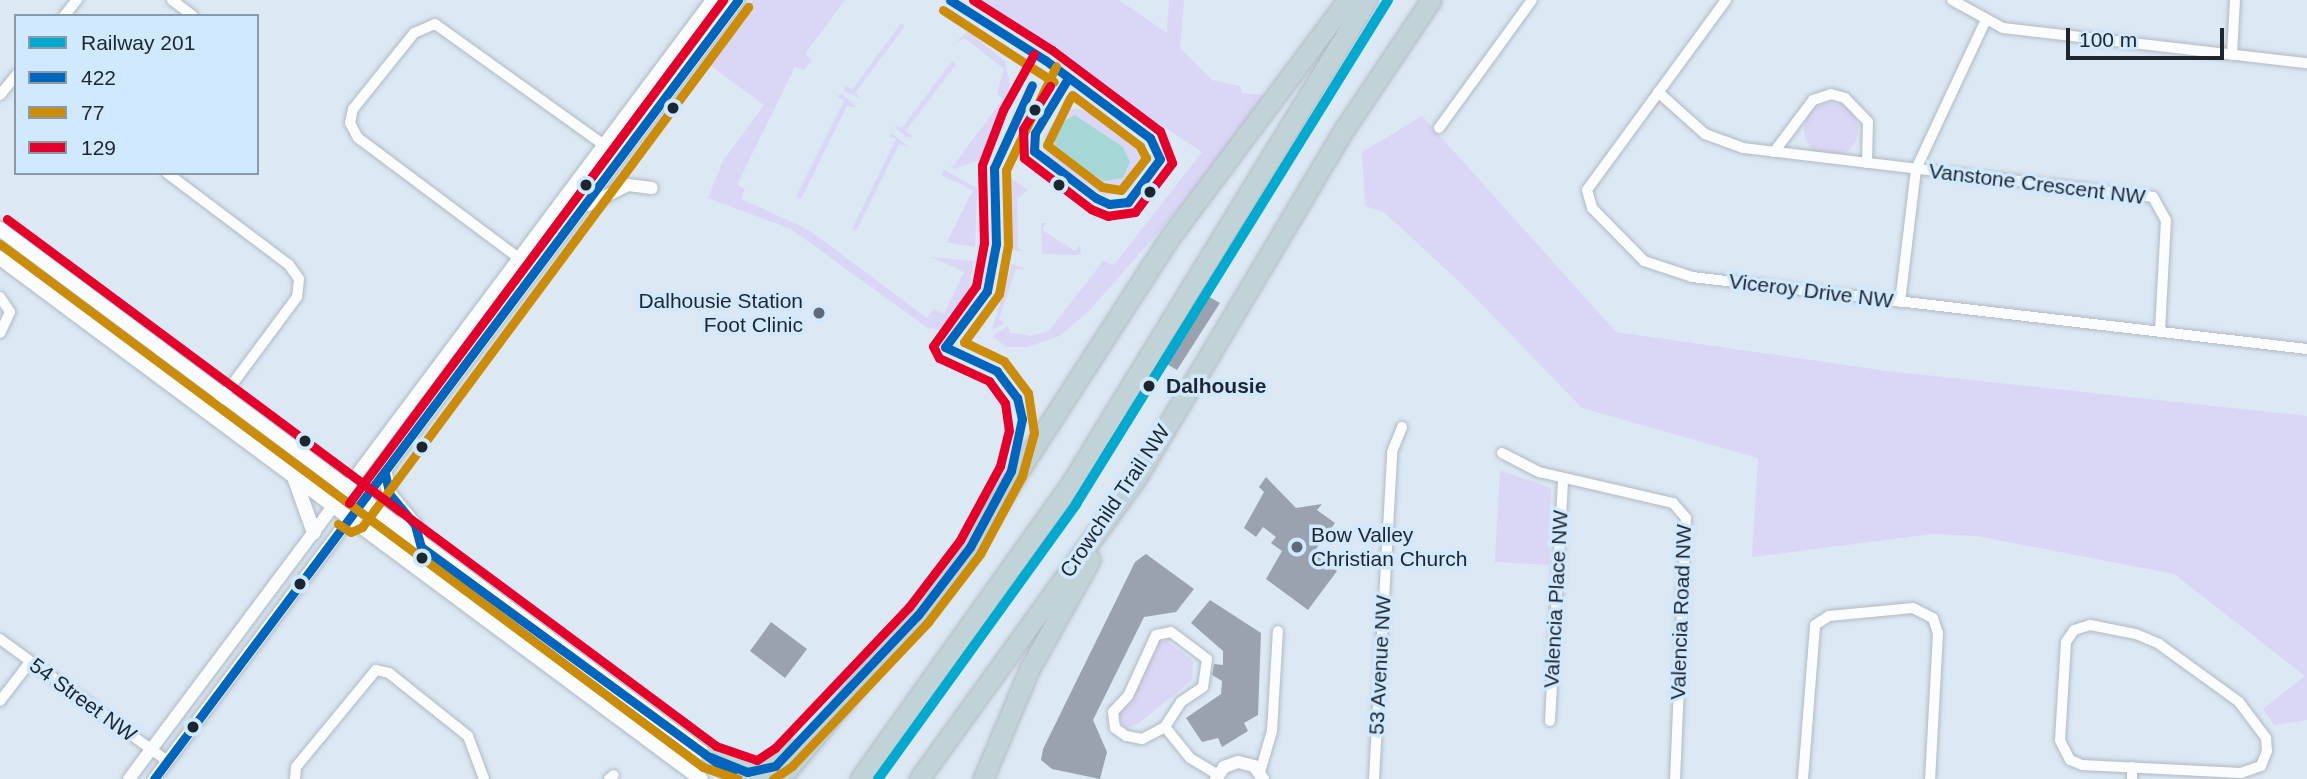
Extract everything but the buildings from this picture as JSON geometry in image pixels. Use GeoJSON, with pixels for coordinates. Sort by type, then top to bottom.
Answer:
{"type":"FeatureCollection","features":[{"type":"Feature","properties":{"kind":"highway"},"geometry":{"type":"LineString","coordinates":[[780,779],[847,693],[959,563],[1170,237],[1347,0]]}},
{"type":"Feature","properties":{"kind":"highway"},"geometry":{"type":"LineString","coordinates":[[860,779],[1070,485],[1367,0]]}},
{"type":"Feature","properties":{"kind":"highway","name":"Crowchild Trail NW"},"geometry":{"type":"LineString","coordinates":[[919,779],[1135,480],[1345,128],[1431,0]]}},
{"type":"Feature","properties":{"kind":"highway"},"geometry":{"type":"LineString","coordinates":[[983,779],[1030,668],[1135,480]]}},
{"type":"Feature","properties":{"kind":"highway"},"geometry":{"type":"LineString","coordinates":[[710,757],[747,772],[766,770],[832,702],[847,693]]}},
{"type":"Feature","properties":{"kind":"main road"},"geometry":{"type":"LineString","coordinates":[[0,229],[421,547],[738,779]]}},
{"type":"Feature","properties":{"kind":"main road"},"geometry":{"type":"LineString","coordinates":[[0,258],[701,779]]}},
{"type":"Feature","properties":{"kind":"main road"},"geometry":{"type":"LineString","coordinates":[[385,474],[390,495],[415,525],[421,547]]}},
{"type":"Feature","properties":{"kind":"main road"},"geometry":{"type":"LineString","coordinates":[[293,475],[314,533]]}},
{"type":"Feature","properties":{"kind":"street"},"geometry":{"type":"LineString","coordinates":[[66,14],[77,0]]}},
{"type":"Feature","properties":{"kind":"street"},"geometry":{"type":"LineString","coordinates":[[172,0],[190,14]]}},
{"type":"Feature","properties":{"kind":"street"},"geometry":{"type":"LineString","coordinates":[[129,779],[712,0]]}},
{"type":"Feature","properties":{"kind":"street"},"geometry":{"type":"LineString","coordinates":[[154,779],[364,504],[738,0]]}},
{"type":"Feature","properties":{"kind":"street"},"geometry":{"type":"LineString","coordinates":[[1439,128],[1532,0]]}},
{"type":"Feature","properties":{"kind":"street","name":"Viceroy Drive NW"},"geometry":{"type":"LineString","coordinates":[[1726,0],[1587,190],[1592,208],[1633,252],[1661,269],[1692,277],[2307,349]]}},
{"type":"Feature","properties":{"kind":"street"},"geometry":{"type":"LineString","coordinates":[[1952,0],[1985,22],[2307,63]]}},
{"type":"Feature","properties":{"kind":"street"},"geometry":{"type":"LineString","coordinates":[[2232,55],[2235,0]]}},
{"type":"Feature","properties":{"kind":"street"},"geometry":{"type":"LineString","coordinates":[[1900,302],[1916,169],[1985,22]]}},
{"type":"Feature","properties":{"kind":"street"},"geometry":{"type":"LineString","coordinates":[[536,271],[358,138],[350,123],[353,109],[414,33],[435,24],[604,145]]}},
{"type":"Feature","properties":{"kind":"street"},"geometry":{"type":"LineString","coordinates":[[0,95],[14,78]]}},
{"type":"Feature","properties":{"kind":"street","name":"Vanstone Crescent NW"},"geometry":{"type":"LineString","coordinates":[[1658,92],[1705,134],[1743,148],[2153,197],[2166,214],[2160,332]]}},
{"type":"Feature","properties":{"kind":"street"},"geometry":{"type":"LineString","coordinates":[[1774,152],[1813,100],[1835,94],[1870,128],[1867,163]]}},
{"type":"Feature","properties":{"kind":"street"},"geometry":{"type":"LineString","coordinates":[[170,175],[289,265],[299,279],[297,297],[209,414]]}},
{"type":"Feature","properties":{"kind":"street"},"geometry":{"type":"LineString","coordinates":[[582,209],[628,185],[652,188]]}},
{"type":"Feature","properties":{"kind":"street"},"geometry":{"type":"LineString","coordinates":[[0,297],[10,312],[0,333]]}},
{"type":"Feature","properties":{"kind":"street","name":"53 Avenue NW"},"geometry":{"type":"LineString","coordinates":[[1374,779],[1392,452],[1402,427]]}},
{"type":"Feature","properties":{"kind":"street","name":"Valencia Road NW"},"geometry":{"type":"LineString","coordinates":[[1502,453],[1563,478],[1673,503],[1686,518],[1675,779]]}},
{"type":"Feature","properties":{"kind":"street","name":"Valencia Place NW"},"geometry":{"type":"LineString","coordinates":[[1550,720],[1563,478]]}},
{"type":"Feature","properties":{"kind":"street"},"geometry":{"type":"LineString","coordinates":[[1802,779],[1815,625],[1829,616],[1913,608],[1933,618],[1938,633],[1930,779]]}},
{"type":"Feature","properties":{"kind":"street"},"geometry":{"type":"LineString","coordinates":[[2082,626],[2123,630],[2159,644],[2239,702],[2267,744],[2264,760],[2248,772],[2147,773],[2132,767],[2082,765],[2063,752],[2066,642],[2082,626]]}},
{"type":"Feature","properties":{"kind":"street"},"geometry":{"type":"LineString","coordinates":[[1262,776],[1272,731],[1278,631]]}},
{"type":"Feature","properties":{"kind":"street"},"geometry":{"type":"LineString","coordinates":[[1171,632],[1207,659],[1207,676],[1203,687],[1171,713],[1166,727],[1142,739],[1126,736],[1115,728],[1113,712],[1128,696],[1156,635],[1171,632]]}},
{"type":"Feature","properties":{"kind":"street","name":"54 Street NW"},"geometry":{"type":"LineString","coordinates":[[0,639],[167,761]]}},
{"type":"Feature","properties":{"kind":"street"},"geometry":{"type":"LineString","coordinates":[[0,701],[30,662]]}},
{"type":"Feature","properties":{"kind":"street"},"geometry":{"type":"LineString","coordinates":[[295,779],[296,767],[376,670],[389,673],[468,736],[484,779]]}},
{"type":"Feature","properties":{"kind":"street"},"geometry":{"type":"LineString","coordinates":[[1166,727],[1190,758],[1217,777],[1231,763],[1246,762],[1265,754]]}},
{"type":"Feature","properties":{"kind":"street"},"geometry":{"type":"LineString","coordinates":[[1246,762],[1262,776]]}},
{"type":"Feature","properties":{"kind":"street"},"geometry":{"type":"LineString","coordinates":[[2132,767],[2132,779]]}},
{"type":"Feature","properties":{"kind":"shaded area"},"geometry":{"type":"Polygon","coordinates":[[[753,0],[845,0],[805,54],[812,60],[804,70],[795,67],[737,185],[745,189],[741,199],[809,230],[927,318],[933,309],[944,314],[964,272],[931,257],[974,261],[967,297],[941,331],[926,327],[791,229],[708,198],[723,161],[764,105],[710,65],[753,0]]]}},
{"type":"Feature","properties":{"kind":"shaded area"},"geometry":{"type":"Polygon","coordinates":[[[973,0],[1119,0],[1167,33],[1169,0],[1184,0],[1180,48],[1212,80],[1240,86],[1242,93],[1265,95],[1182,205],[1089,311],[1059,336],[1028,347],[1006,347],[992,336],[1008,326],[1010,333],[1032,336],[1049,331],[1103,261],[1114,265],[1202,152],[973,0]]]}},
{"type":"Feature","properties":{"kind":"shaded area"},"geometry":{"type":"Polygon","coordinates":[[[901,23],[905,26],[855,93],[862,99],[844,91],[845,85],[852,90],[901,23]]]}},
{"type":"Feature","properties":{"kind":"shaded area"},"geometry":{"type":"Polygon","coordinates":[[[968,31],[1005,61],[1010,86],[981,159],[955,169],[947,162],[953,166],[1003,99],[997,94],[1004,69],[965,38],[956,42],[968,31]]]}},
{"type":"Feature","properties":{"kind":"shaded area"},"geometry":{"type":"Polygon","coordinates":[[[952,61],[956,64],[906,131],[913,137],[906,137],[894,126],[902,128],[952,61]]]}},
{"type":"Feature","properties":{"kind":"shaded area"},"geometry":{"type":"Polygon","coordinates":[[[842,94],[856,107],[847,106],[801,199],[796,197],[844,101],[837,96],[842,94]]]}},
{"type":"Feature","properties":{"kind":"shaded area"},"geometry":{"type":"Polygon","coordinates":[[[1836,103],[1846,107],[1854,115],[1858,130],[1854,145],[1846,153],[1826,157],[1816,153],[1808,145],[1804,125],[1808,115],[1816,107],[1836,103]]]}},
{"type":"Feature","properties":{"kind":"shaded area"},"geometry":{"type":"Polygon","coordinates":[[[1064,108],[1088,110],[1142,150],[1145,168],[1128,192],[1104,196],[1047,157],[1043,137],[1064,108]],[[1070,116],[1059,123],[1056,153],[1076,164],[1070,116]]]}},
{"type":"Feature","properties":{"kind":"shaded area"},"geometry":{"type":"Polygon","coordinates":[[[1075,115],[1123,147],[1130,162],[1123,178],[1104,181],[1056,153],[1054,135],[1059,123],[1075,115]]]}},
{"type":"Feature","properties":{"kind":"shaded area"},"geometry":{"type":"Polygon","coordinates":[[[1422,116],[1616,332],[1887,371],[2307,416],[2307,720],[2274,725],[2263,709],[2305,676],[2174,574],[1977,536],[1932,534],[1752,557],[1758,458],[1582,408],[1469,291],[1384,212],[1365,206],[1362,152],[1422,116]]]}},
{"type":"Feature","properties":{"kind":"shaded area"},"geometry":{"type":"Polygon","coordinates":[[[892,133],[907,146],[899,144],[856,231],[852,229],[896,139],[889,136],[892,133]]]}},
{"type":"Feature","properties":{"kind":"shaded area"},"geometry":{"type":"Polygon","coordinates":[[[944,170],[977,188],[975,247],[939,241],[947,242],[973,190],[941,175],[944,170]]]}},
{"type":"Feature","properties":{"kind":"shaded area"},"geometry":{"type":"Polygon","coordinates":[[[1010,178],[1028,190],[1017,199],[1018,248],[1024,252],[1013,250],[1003,194],[1010,178]]]}},
{"type":"Feature","properties":{"kind":"shaded area"},"geometry":{"type":"Polygon","coordinates":[[[1041,223],[1046,223],[1042,230],[1075,251],[1080,245],[1081,255],[1042,254],[1041,223]]]}},
{"type":"Feature","properties":{"kind":"shaded area"},"geometry":{"type":"Polygon","coordinates":[[[1012,264],[1025,269],[1016,269],[999,319],[1005,323],[992,330],[1012,264]]]}},
{"type":"Feature","properties":{"kind":"shaded area"},"geometry":{"type":"Polygon","coordinates":[[[1500,470],[1551,488],[1549,565],[1495,562],[1500,470]]]}},
{"type":"Feature","properties":{"kind":"shaded area"},"geometry":{"type":"Polygon","coordinates":[[[1167,641],[1193,661],[1192,680],[1139,723],[1125,728],[1115,707],[1158,642],[1167,641]]]}},
{"type":"Feature","properties":{"kind":"rail line","name":"201"},"geometry":{"type":"LineString","coordinates":[[878,779],[1076,504],[1388,0]]}},
{"type":"Feature","properties":{"kind":"transit line","name":"129"},"geometry":{"type":"LineString","coordinates":[[349,503],[723,0]]}},
{"type":"Feature","properties":{"kind":"transit line","name":"422"},"geometry":{"type":"LineString","coordinates":[[154,779],[738,0]]}},
{"type":"Feature","properties":{"kind":"transit line","name":"422"},"geometry":{"type":"LineString","coordinates":[[950,0],[1045,60],[1150,138],[1160,159],[1128,202],[1109,204],[1096,198],[1034,151],[1035,133],[1067,80]]}},
{"type":"Feature","properties":{"kind":"transit line","name":"129"},"geometry":{"type":"LineString","coordinates":[[973,0],[1052,50],[1160,131],[1172,163],[1135,212],[1108,216],[1091,209],[1024,158],[1023,129],[1050,86]]}},
{"type":"Feature","properties":{"kind":"transit line","name":"77"},"geometry":{"type":"LineString","coordinates":[[338,524],[351,532],[362,527],[748,7]]}},
{"type":"Feature","properties":{"kind":"transit line","name":"77"},"geometry":{"type":"LineString","coordinates":[[943,10],[1054,82]]}},
{"type":"Feature","properties":{"kind":"transit line","name":"129"},"geometry":{"type":"LineString","coordinates":[[7,219],[716,746],[757,760],[775,748],[909,607],[960,540],[1000,466],[1009,431],[1005,403],[989,381],[939,358],[933,346],[976,286],[984,243],[982,165],[1003,110],[1034,54]]}},
{"type":"Feature","properties":{"kind":"transit line","name":"77"},"geometry":{"type":"LineString","coordinates":[[773,779],[792,766],[928,622],[980,554],[1022,476],[1034,433],[1028,393],[1004,361],[964,342],[999,294],[1008,245],[1006,170],[1056,66]]}},
{"type":"Feature","properties":{"kind":"transit line","name":"422"},"geometry":{"type":"LineString","coordinates":[[945,347],[987,291],[996,244],[994,168],[1032,85]]}},
{"type":"Feature","properties":{"kind":"transit line","name":"77"},"geometry":{"type":"LineString","coordinates":[[1070,98],[1047,145],[1102,187],[1121,190],[1146,158],[1140,146],[1072,95]]}},
{"type":"Feature","properties":{"kind":"transit line","name":"77"},"geometry":{"type":"LineString","coordinates":[[0,244],[703,767],[738,779]]}},
{"type":"Feature","properties":{"kind":"transit line","name":"422"},"geometry":{"type":"LineString","coordinates":[[710,757],[747,772],[775,766],[918,615],[970,547],[1011,471],[1022,419],[1017,398],[997,371],[945,347]]}},
{"type":"Feature","properties":{"kind":"transit line","name":"422"},"geometry":{"type":"LineString","coordinates":[[385,474],[390,495],[415,525],[421,547],[732,774]]}},
{"type":"Feature","properties":{"kind":"place","name":"Dalhousie Station Foot Clinic"},"geometry":{"type":"Point","coordinates":[819,313]}},
{"type":"Feature","properties":{"kind":"place","name":"Dalhousie"},"geometry":{"type":"Point","coordinates":[1149,386]}},
{"type":"Feature","properties":{"kind":"place","name":"Bow Valley Christian Church"},"geometry":{"type":"Point","coordinates":[1297,547]}}]}
